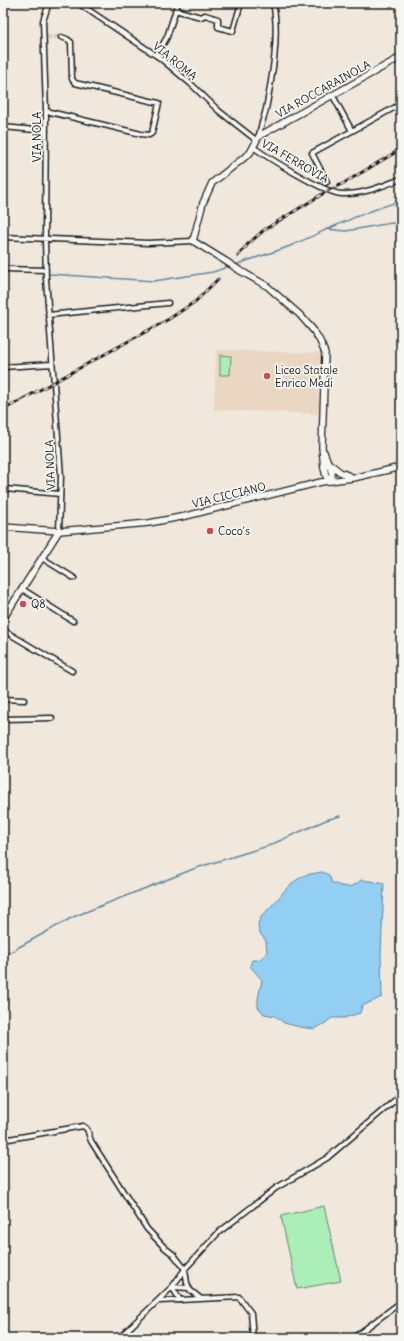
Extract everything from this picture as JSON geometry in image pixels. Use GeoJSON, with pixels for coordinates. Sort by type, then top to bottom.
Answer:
{"type":"FeatureCollection","features":[{"type":"Feature","properties":{"kind":"street","name":"VIA NOLA"},"geometry":{"type":"LineString","coordinates":[[49,3],[43,21],[46,37],[45,239],[48,315],[59,447],[60,531]]}},
{"type":"Feature","properties":{"kind":"street","name":"VIA ROMA"},"geometry":{"type":"LineString","coordinates":[[78,3],[157,56],[191,84],[219,111],[258,138]]}},
{"type":"Feature","properties":{"kind":"street"},"geometry":{"type":"LineString","coordinates":[[157,56],[167,38],[178,3]]}},
{"type":"Feature","properties":{"kind":"street"},"geometry":{"type":"LineString","coordinates":[[175,10],[201,17],[205,15],[218,19],[218,27],[233,30],[242,3]]}},
{"type":"Feature","properties":{"kind":"street"},"geometry":{"type":"LineString","coordinates":[[193,242],[203,203],[212,183],[246,157],[250,153],[258,138],[267,104],[273,67],[275,24],[273,3]]}},
{"type":"Feature","properties":{"kind":"street"},"geometry":{"type":"LineString","coordinates":[[46,111],[149,135],[152,133],[159,103],[74,83],[72,79],[71,42],[61,37]]}},
{"type":"Feature","properties":{"kind":"street","name":"VIA ROCCARAINOLA"},"geometry":{"type":"LineString","coordinates":[[258,138],[401,57]]}},
{"type":"Feature","properties":{"kind":"street"},"geometry":{"type":"LineString","coordinates":[[333,96],[352,131]]}},
{"type":"Feature","properties":{"kind":"street"},"geometry":{"type":"LineString","coordinates":[[327,182],[312,153],[401,104]]}},
{"type":"Feature","properties":{"kind":"street"},"geometry":{"type":"LineString","coordinates":[[3,127],[46,132]]}},
{"type":"Feature","properties":{"kind":"street","name":"VIA FERROVIA"},"geometry":{"type":"LineString","coordinates":[[253,147],[328,190],[342,194],[363,192],[401,180]]}},
{"type":"Feature","properties":{"kind":"street"},"geometry":{"type":"LineString","coordinates":[[3,237],[148,243],[193,242],[267,286],[300,315],[314,331],[325,353],[322,447],[324,468],[326,476],[330,481]]}},
{"type":"Feature","properties":{"kind":"street"},"geometry":{"type":"LineString","coordinates":[[3,269],[46,271]]}},
{"type":"Feature","properties":{"kind":"street"},"geometry":{"type":"LineString","coordinates":[[48,315],[168,303]]}},
{"type":"Feature","properties":{"kind":"street"},"geometry":{"type":"LineString","coordinates":[[3,367],[52,364]]}},
{"type":"Feature","properties":{"kind":"street"},"geometry":{"type":"LineString","coordinates":[[322,447],[332,473],[330,481]]}},
{"type":"Feature","properties":{"kind":"street"},"geometry":{"type":"LineString","coordinates":[[328,463],[340,472],[353,478]]}},
{"type":"Feature","properties":{"kind":"street","name":"VIA CICCIANO"},"geometry":{"type":"LineString","coordinates":[[3,527],[60,531],[148,523],[186,516],[321,482],[353,478],[401,467]]}},
{"type":"Feature","properties":{"kind":"street"},"geometry":{"type":"LineString","coordinates":[[321,482],[324,468]]}},
{"type":"Feature","properties":{"kind":"street"},"geometry":{"type":"LineString","coordinates":[[5,489],[60,494]]}},
{"type":"Feature","properties":{"kind":"street"},"geometry":{"type":"LineString","coordinates":[[3,619],[60,531]]}},
{"type":"Feature","properties":{"kind":"street"},"geometry":{"type":"LineString","coordinates":[[42,558],[74,578]]}},
{"type":"Feature","properties":{"kind":"street"},"geometry":{"type":"LineString","coordinates":[[22,589],[73,621]]}},
{"type":"Feature","properties":{"kind":"street"},"geometry":{"type":"LineString","coordinates":[[3,630],[72,671]]}},
{"type":"Feature","properties":{"kind":"street"},"geometry":{"type":"LineString","coordinates":[[3,700],[24,700]]}},
{"type":"Feature","properties":{"kind":"street"},"geometry":{"type":"LineString","coordinates":[[3,719],[52,718]]}},
{"type":"Feature","properties":{"kind":"street"},"geometry":{"type":"LineString","coordinates":[[119,1338],[159,1301],[172,1287],[185,1268],[218,1233],[276,1188],[327,1158],[401,1094]]}},
{"type":"Feature","properties":{"kind":"street"},"geometry":{"type":"LineString","coordinates":[[3,1140],[83,1126],[87,1129],[91,1141],[147,1229],[164,1247],[174,1254],[185,1268],[189,1288],[200,1298]]}},
{"type":"Feature","properties":{"kind":"street"},"geometry":{"type":"LineString","coordinates":[[172,1287],[189,1288]]}},
{"type":"Feature","properties":{"kind":"street"},"geometry":{"type":"LineString","coordinates":[[172,1287],[180,1300]]}},
{"type":"Feature","properties":{"kind":"street"},"geometry":{"type":"LineString","coordinates":[[159,1301],[239,1297],[251,1313],[253,1338]]}},
{"type":"Feature","properties":{"kind":"street"},"geometry":{"type":"LineString","coordinates":[[353,1338],[401,1302]]}},
{"type":"Feature","properties":{"kind":"shaded area","name":"Liceo Statale Enrico Medi"},"geometry":{"type":"Polygon","coordinates":[[[216,350],[322,353],[318,368],[318,397],[321,405],[320,414],[214,410],[216,350]]]}},
{"type":"Feature","properties":{"kind":"green space"},"geometry":{"type":"Polygon","coordinates":[[[220,355],[231,356],[230,375],[220,375],[220,355]]]}},
{"type":"Feature","properties":{"kind":"green space"},"geometry":{"type":"Polygon","coordinates":[[[324,1206],[341,1281],[297,1289],[281,1216],[324,1206]]]}},
{"type":"Feature","properties":{"kind":"water"},"geometry":{"type":"Polygon","coordinates":[[[322,872],[329,875],[332,883],[347,887],[354,885],[361,880],[384,884],[381,954],[382,997],[362,1006],[360,1013],[344,1018],[332,1018],[314,1029],[284,1023],[275,1016],[264,1014],[258,1007],[258,998],[262,980],[250,966],[252,960],[259,960],[267,953],[266,941],[259,932],[258,923],[262,916],[295,881],[305,875],[322,872]]]}},
{"type":"Feature","properties":{"kind":"waterway"},"geometry":{"type":"LineString","coordinates":[[235,265],[283,249],[358,216],[401,201]]}},
{"type":"Feature","properties":{"kind":"waterway"},"geometry":{"type":"LineString","coordinates":[[326,229],[346,231],[391,223],[401,225]]}},
{"type":"Feature","properties":{"kind":"waterway"},"geometry":{"type":"LineString","coordinates":[[49,274],[154,281],[213,272],[230,266]]}},
{"type":"Feature","properties":{"kind":"waterway"},"geometry":{"type":"LineString","coordinates":[[3,956],[73,917],[196,868],[268,846],[326,820],[340,816]]}},
{"type":"Feature","properties":{"kind":"tunnel"},"geometry":{"type":"LineString","coordinates":[[47,37],[61,37]]}},
{"type":"Feature","properties":{"kind":"railway"},"geometry":{"type":"LineString","coordinates":[[238,256],[248,244],[264,230],[329,190],[344,183],[401,149]]}},
{"type":"Feature","properties":{"kind":"railway"},"geometry":{"type":"LineString","coordinates":[[3,410],[169,319],[196,301],[218,279]]}},
{"type":"Feature","properties":{"kind":"place","name":"Liceo Statale Enrico Medi"},"geometry":{"type":"Point","coordinates":[267,376]}},
{"type":"Feature","properties":{"kind":"place","name":"Coco's"},"geometry":{"type":"Point","coordinates":[210,531]}},
{"type":"Feature","properties":{"kind":"place","name":"Q8"},"geometry":{"type":"Point","coordinates":[23,604]}}]}
